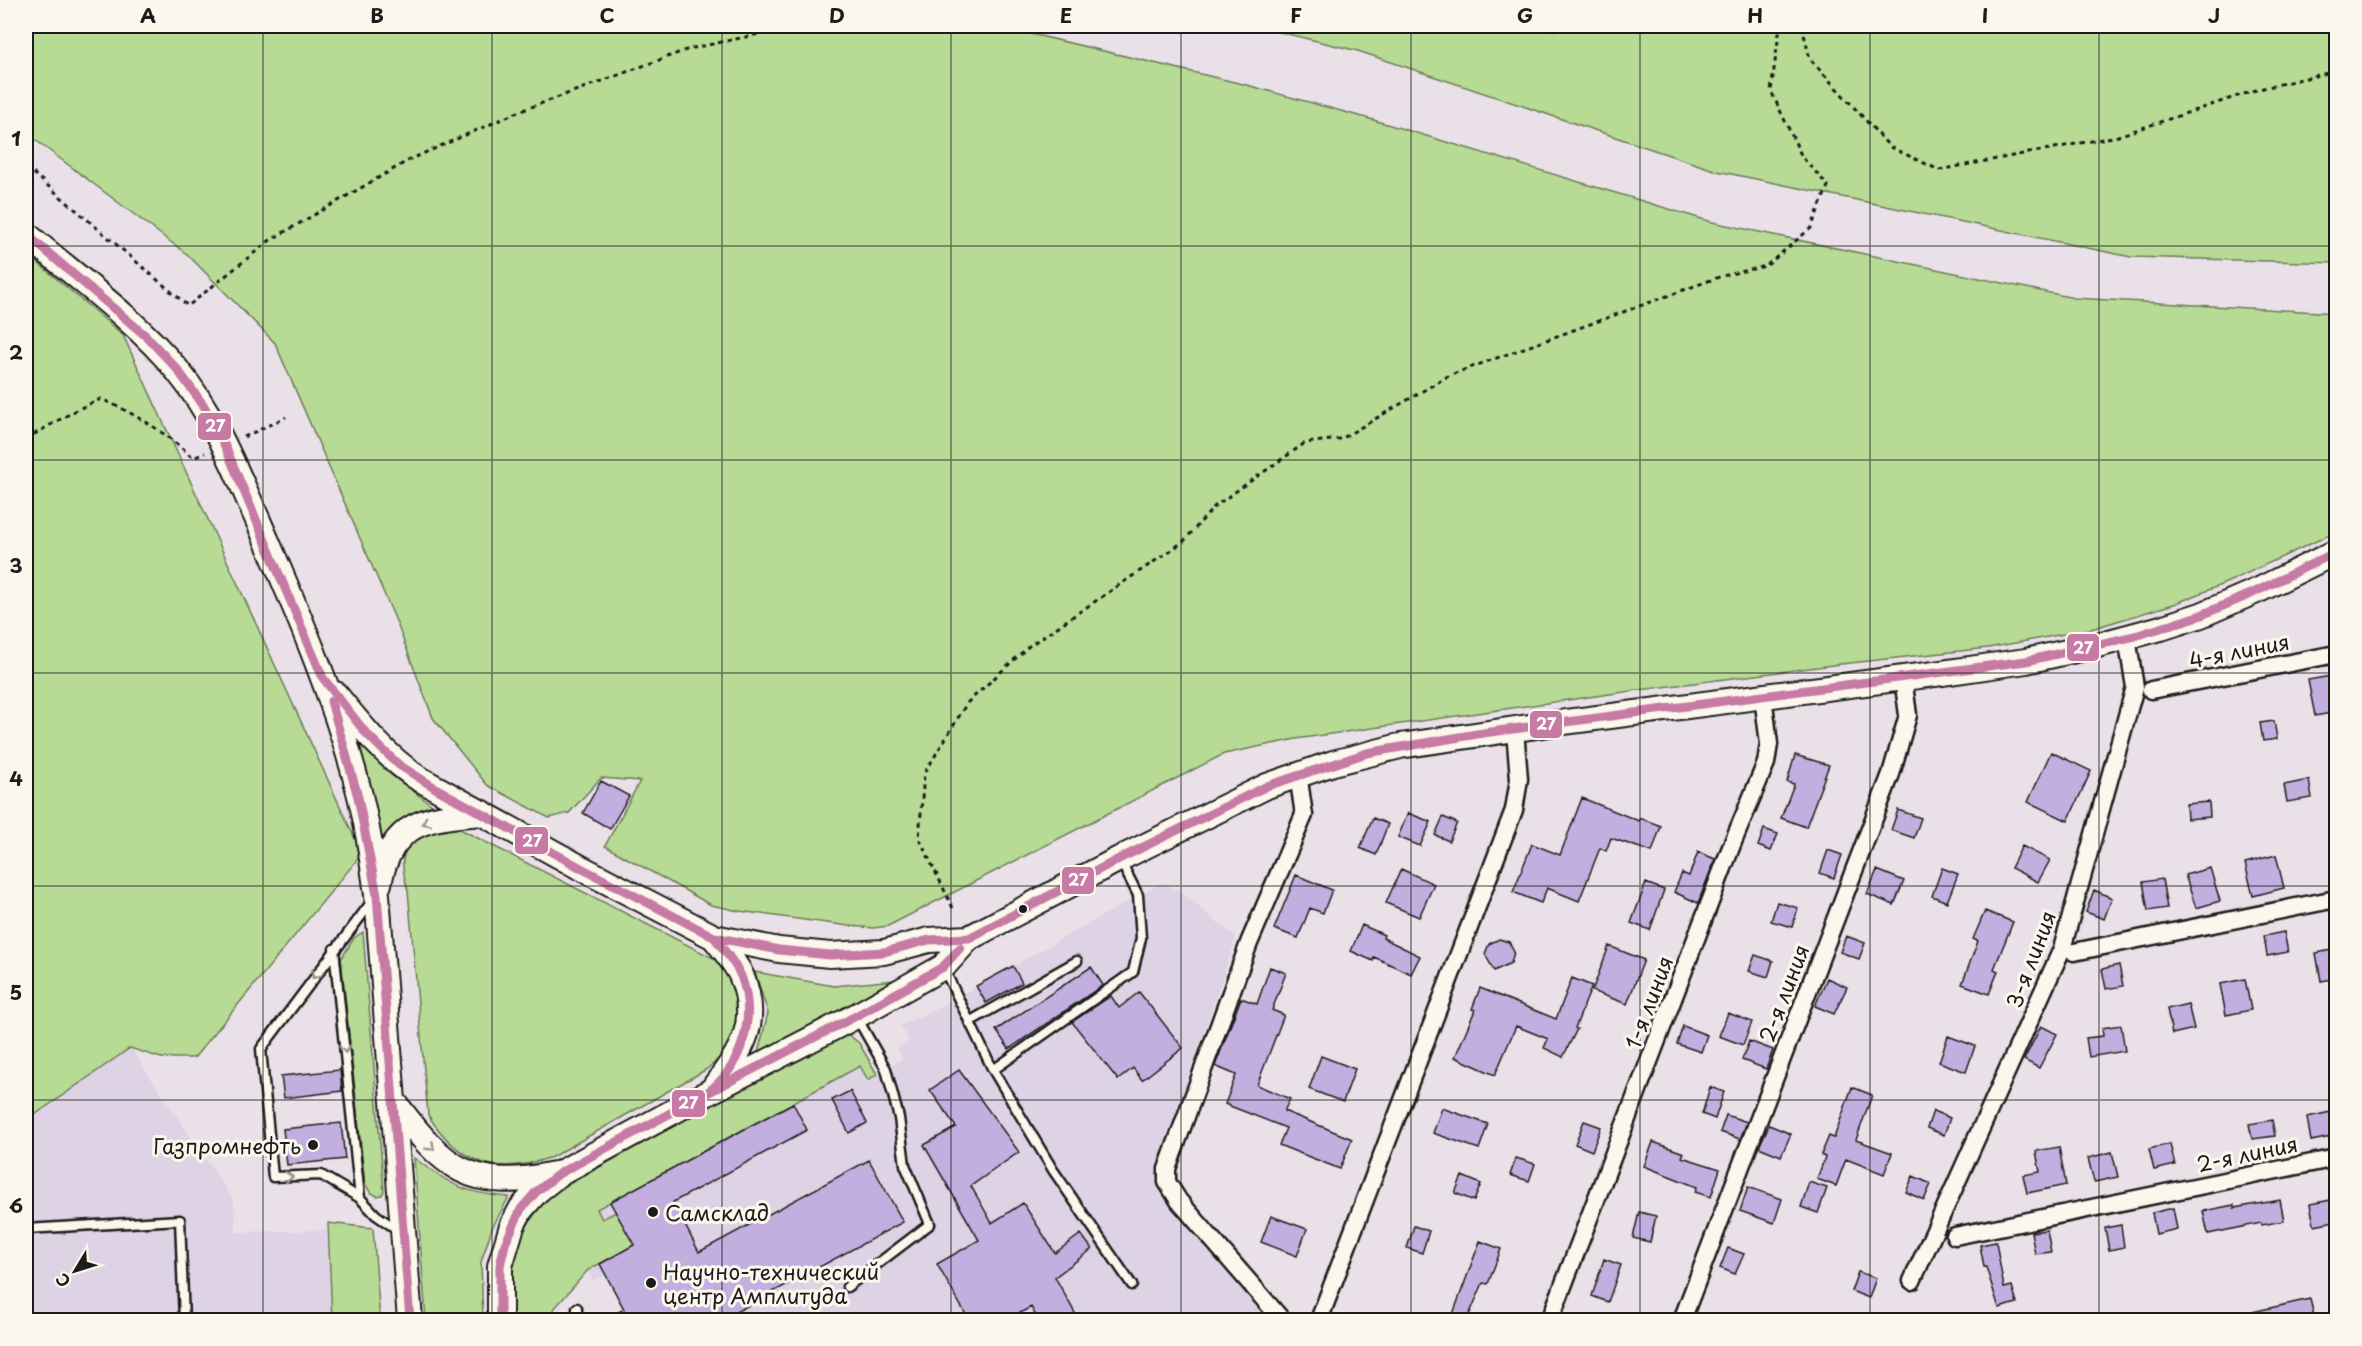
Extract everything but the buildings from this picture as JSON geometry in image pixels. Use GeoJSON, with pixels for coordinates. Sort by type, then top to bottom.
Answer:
{"type":"FeatureCollection","features":[{"type":"Feature","properties":{"kind":"street"},"geometry":{"type":"LineString","coordinates":[[26,234],[153,344],[177,369],[234,441],[323,678],[357,784],[377,895],[410,1320]]}},
{"type":"Feature","properties":{"kind":"street"},"geometry":{"type":"LineString","coordinates":[[500,1320],[500,1266],[512,1226],[537,1191],[560,1173],[856,1016],[943,967],[969,938],[1213,811],[1298,774],[1400,746],[2026,661],[2127,638],[2201,615],[2337,552]]}},
{"type":"Feature","properties":{"kind":"street","name":"3-я линия"},"geometry":{"type":"LineString","coordinates":[[1912,1281],[2062,949],[2135,687],[2127,638]]}},
{"type":"Feature","properties":{"kind":"street","name":"4-я линия"},"geometry":{"type":"LineString","coordinates":[[2151,690],[2337,654]]}},
{"type":"Feature","properties":{"kind":"street"},"geometry":{"type":"LineString","coordinates":[[323,678],[365,732],[399,765],[583,869],[714,937],[780,950],[831,955],[884,952],[929,940],[969,938]]}},
{"type":"Feature","properties":{"kind":"street","name":"2-я линия"},"geometry":{"type":"LineString","coordinates":[[1682,1320],[1891,774],[1908,715],[1903,678]]}},
{"type":"Feature","properties":{"kind":"street","name":"1-я линия"},"geometry":{"type":"LineString","coordinates":[[1550,1320],[1733,842],[1766,763],[1769,744],[1763,696]]}},
{"type":"Feature","properties":{"kind":"street"},"geometry":{"type":"LineString","coordinates":[[1319,1320],[1514,810],[1519,779],[1515,730]]}},
{"type":"Feature","properties":{"kind":"street"},"geometry":{"type":"LineString","coordinates":[[1282,1320],[1179,1201],[1167,1182],[1167,1169],[1249,943],[1304,815],[1298,774]]}},
{"type":"Feature","properties":{"kind":"street"},"geometry":{"type":"LineString","coordinates":[[377,895],[382,869],[391,848],[406,832],[425,820],[442,816],[483,813]]}},
{"type":"Feature","properties":{"kind":"street","name":"3-я линия"},"geometry":{"type":"LineString","coordinates":[[2074,951],[2337,899]]}},
{"type":"Feature","properties":{"kind":"street"},"geometry":{"type":"LineString","coordinates":[[711,1091],[739,1055],[747,1038],[748,1018],[747,995],[740,974],[714,937]]}},
{"type":"Feature","properties":{"kind":"street"},"geometry":{"type":"LineString","coordinates":[[394,1102],[418,1135],[458,1169],[480,1178],[502,1182],[524,1181],[560,1173]]}},
{"type":"Feature","properties":{"kind":"street","name":"2-я линия"},"geometry":{"type":"LineString","coordinates":[[1955,1236],[2337,1158]]}},
{"type":"Feature","properties":{"kind":"lane"},"geometry":{"type":"LineString","coordinates":[[993,1070],[1133,972],[1141,938],[1138,895],[1119,859]]}},
{"type":"Feature","properties":{"kind":"lane"},"geometry":{"type":"LineString","coordinates":[[377,895],[261,1049],[273,1177],[321,1175],[360,1198],[376,1215],[404,1234]]}},
{"type":"Feature","properties":{"kind":"lane"},"geometry":{"type":"LineString","coordinates":[[334,950],[360,1198]]}},
{"type":"Feature","properties":{"kind":"lane"},"geometry":{"type":"LineString","coordinates":[[969,1022],[1077,961]]}},
{"type":"Feature","properties":{"kind":"lane"},"geometry":{"type":"LineString","coordinates":[[943,967],[993,1070],[1053,1170],[1132,1285]]}},
{"type":"Feature","properties":{"kind":"lane"},"geometry":{"type":"LineString","coordinates":[[847,1287],[930,1224],[905,1165],[900,1118],[886,1069],[856,1016]]}},
{"type":"Feature","properties":{"kind":"lane"},"geometry":{"type":"LineString","coordinates":[[26,1229],[180,1220],[184,1320]]}},
{"type":"Feature","properties":{"kind":"lane"},"geometry":{"type":"LineString","coordinates":[[577,1308],[577,1320]]}},
{"type":"Feature","properties":{"kind":"path"},"geometry":{"type":"LineString","coordinates":[[26,167],[188,306],[268,241],[411,159],[518,112],[690,50],[797,26]]}},
{"type":"Feature","properties":{"kind":"path"},"geometry":{"type":"LineString","coordinates":[[1542,26],[1557,30],[1583,26]]}},
{"type":"Feature","properties":{"kind":"path"},"geometry":{"type":"LineString","coordinates":[[953,908],[919,838],[924,774],[967,703],[1029,646],[1183,542],[1215,506],[1305,443],[1341,439],[1450,375],[1722,276],[1766,266],[1811,228],[1828,186],[1802,157],[1771,91],[1780,26]]}},
{"type":"Feature","properties":{"kind":"path"},"geometry":{"type":"LineString","coordinates":[[1802,26],[1810,58],[1890,147],[1939,170],[2118,136],[2259,89],[2337,71]]}},
{"type":"Feature","properties":{"kind":"path"},"geometry":{"type":"LineString","coordinates":[[26,440],[78,409],[101,399],[130,411],[169,435],[193,458],[286,417]]}},
{"type":"Feature","properties":{"kind":"shaded area"},"geometry":{"type":"Polygon","coordinates":[[[1163,882],[1183,894],[1236,937],[1155,1179],[1267,1320],[604,1320],[630,1306],[627,1299],[620,1302],[609,1280],[612,1271],[593,1281],[588,1270],[634,1245],[615,1212],[601,1219],[596,1209],[861,1066],[869,1080],[903,1058],[897,1049],[909,1040],[900,1026],[945,1004],[1163,882]]]}},
{"type":"Feature","properties":{"kind":"shaded area"},"geometry":{"type":"Polygon","coordinates":[[[130,1047],[234,1201],[236,1232],[327,1230],[332,1320],[26,1320],[26,1121],[130,1047]]]}},
{"type":"Feature","properties":{"kind":"green space"},"geometry":{"type":"Polygon","coordinates":[[[26,26],[998,26],[1247,85],[1370,119],[1712,222],[2074,298],[2336,313],[2336,532],[2177,603],[2091,629],[1988,648],[1624,692],[1296,739],[1224,754],[888,926],[874,928],[849,926],[711,905],[605,846],[640,781],[601,778],[569,813],[549,818],[487,785],[433,718],[396,621],[275,343],[188,255],[26,133],[26,26]]]}},
{"type":"Feature","properties":{"kind":"green space"},"geometry":{"type":"Polygon","coordinates":[[[1255,26],[2336,26],[2336,263],[2131,257],[1717,171],[1358,51],[1255,26]]]}},
{"type":"Feature","properties":{"kind":"green space"},"geometry":{"type":"Polygon","coordinates":[[[26,253],[123,335],[362,854],[194,1058],[161,1058],[130,1048],[26,1121],[26,253]]]}},
{"type":"Feature","properties":{"kind":"green space"},"geometry":{"type":"Polygon","coordinates":[[[357,739],[391,775],[432,805],[402,820],[381,845],[357,739]]]}},
{"type":"Feature","properties":{"kind":"green space"},"geometry":{"type":"Polygon","coordinates":[[[449,826],[462,830],[719,961],[735,990],[738,1004],[735,1032],[720,1058],[707,1069],[552,1157],[532,1163],[497,1165],[481,1162],[453,1145],[428,1115],[408,891],[403,865],[404,854],[413,841],[427,833],[449,826]]]}},
{"type":"Feature","properties":{"kind":"green space"},"geometry":{"type":"Polygon","coordinates":[[[363,932],[384,1191],[382,1195],[377,1196],[370,1192],[365,1184],[341,959],[354,938],[363,932]]]}},
{"type":"Feature","properties":{"kind":"green space"},"geometry":{"type":"Polygon","coordinates":[[[755,972],[834,986],[905,979],[756,1061],[768,1013],[755,972]]]}},
{"type":"Feature","properties":{"kind":"green space"},"geometry":{"type":"Polygon","coordinates":[[[844,1031],[859,1043],[877,1074],[868,1080],[860,1066],[597,1209],[602,1219],[616,1212],[634,1245],[588,1270],[554,1309],[554,1320],[513,1320],[511,1275],[517,1247],[533,1217],[555,1192],[844,1031]]]}},
{"type":"Feature","properties":{"kind":"green space"},"geometry":{"type":"Polygon","coordinates":[[[414,1158],[458,1186],[480,1193],[509,1197],[492,1228],[481,1262],[483,1320],[426,1320],[414,1158]]]}},
{"type":"Feature","properties":{"kind":"green space"},"geometry":{"type":"Polygon","coordinates":[[[328,1223],[373,1228],[380,1320],[332,1320],[328,1223]]]}},
{"type":"Feature","properties":{"kind":"transit line","name":"27"},"geometry":{"type":"LineString","coordinates":[[26,234],[146,336],[177,369],[204,406],[225,446],[323,678],[365,732],[383,750],[399,765],[437,789],[714,937],[779,950],[830,955],[884,952],[929,940],[969,938],[1119,859],[1267,786],[1367,753],[1483,733],[2026,661],[2135,636],[2199,616],[2251,594],[2336,552]]}},
{"type":"Feature","properties":{"kind":"transit line","name":"27"},"geometry":{"type":"LineString","coordinates":[[331,701],[358,797],[377,895],[410,1320]]}},
{"type":"Feature","properties":{"kind":"transit line","name":"27"},"geometry":{"type":"LineString","coordinates":[[699,1098],[725,1075],[735,1060],[746,1028],[746,993],[741,976],[714,937]]}},
{"type":"Feature","properties":{"kind":"transit line","name":"27"},"geometry":{"type":"LineString","coordinates":[[500,1320],[500,1266],[505,1244],[521,1209],[537,1191],[560,1173],[856,1016],[943,967],[960,948]]}},
{"type":"Feature","properties":{"kind":"place","name":"Газпромнефть"},"geometry":{"type":"Point","coordinates":[313,1145]}},
{"type":"Feature","properties":{"kind":"place","name":"Самсклад"},"geometry":{"type":"Point","coordinates":[653,1212]}},
{"type":"Feature","properties":{"kind":"place","name":"Научно-технический центр Амплитуда"},"geometry":{"type":"Point","coordinates":[651,1283]}}]}
